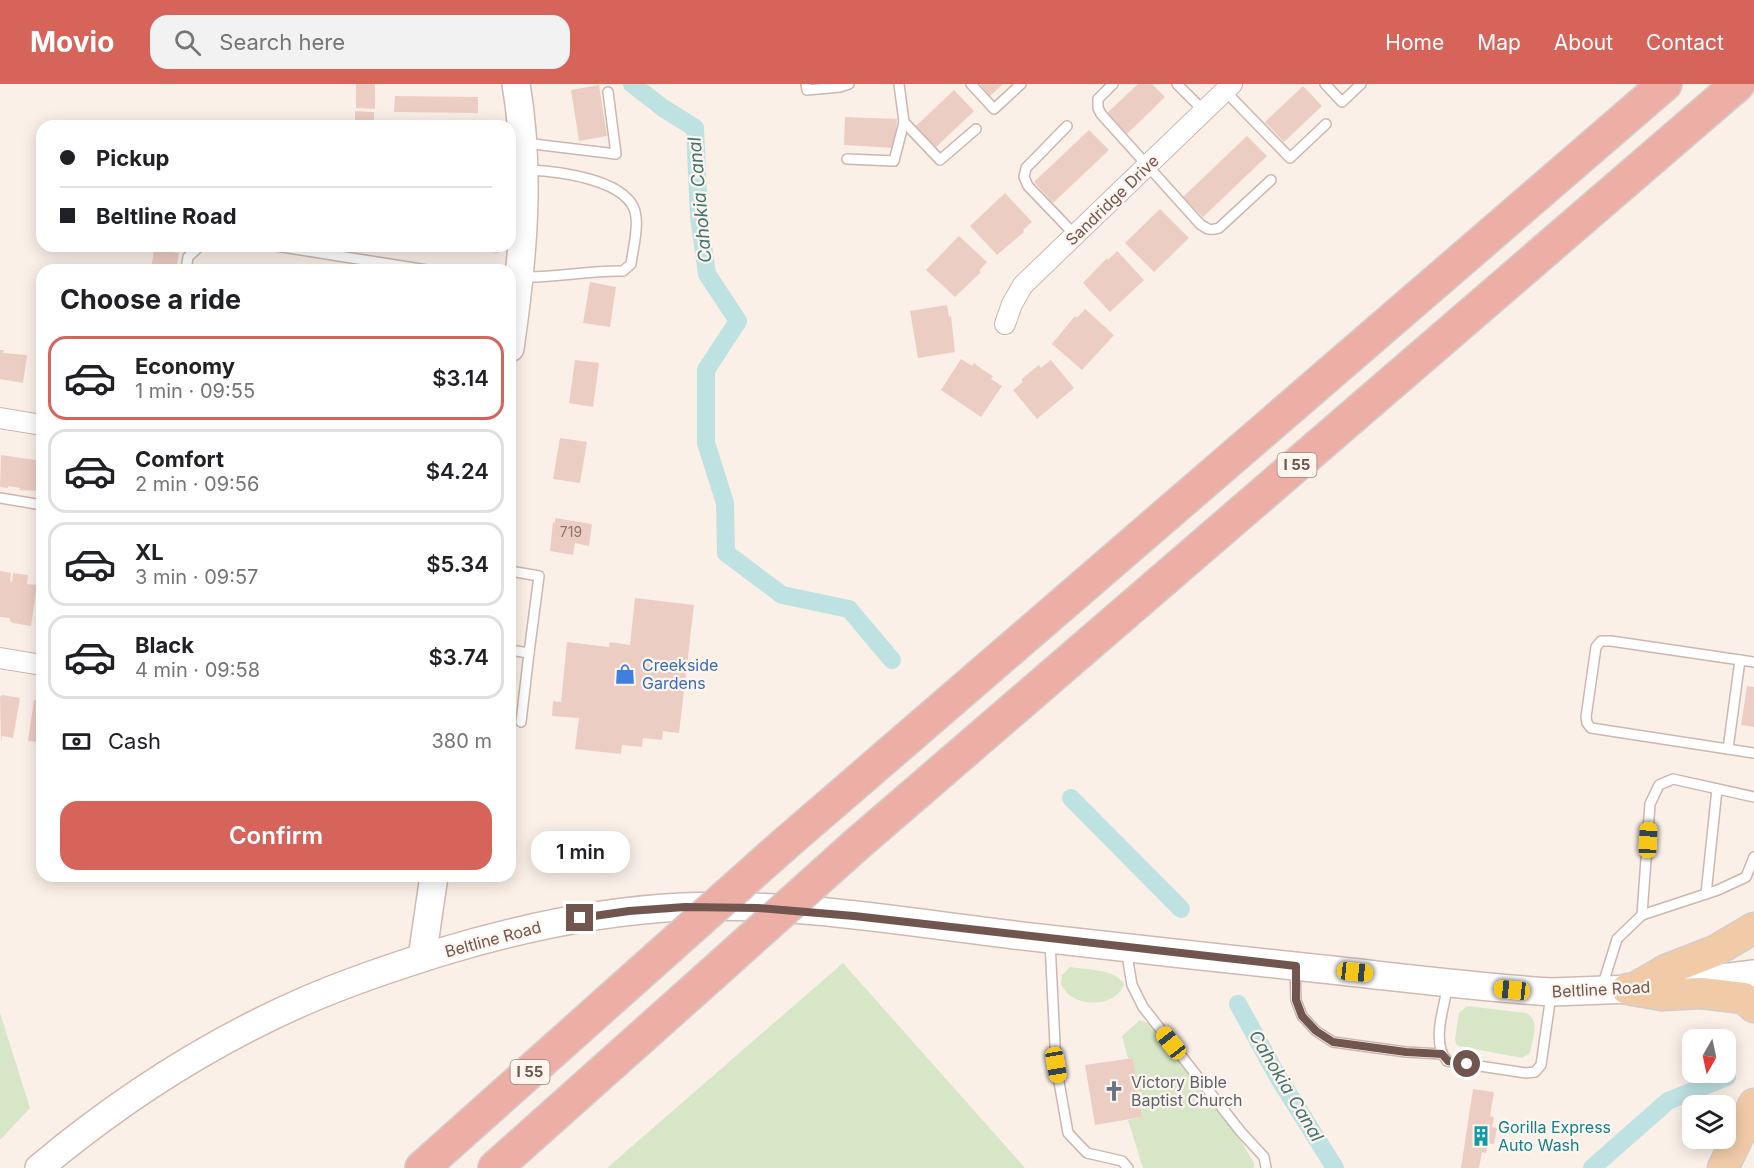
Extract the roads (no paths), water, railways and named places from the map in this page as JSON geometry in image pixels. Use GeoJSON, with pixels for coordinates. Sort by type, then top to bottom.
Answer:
{"type":"FeatureCollection","features":[{"type":"Feature","properties":{"kind":"highway","name":"I 55"},"geometry":{"type":"LineString","coordinates":[[422,1168],[785,844],[1665,84]]}},
{"type":"Feature","properties":{"kind":"highway","name":"I 55"},"geometry":{"type":"LineString","coordinates":[[495,1168],[856,845],[1738,84]]}},
{"type":"Feature","properties":{"kind":"main road"},"geometry":{"type":"LineString","coordinates":[[516,84],[525,170],[516,282]]}},
{"type":"Feature","properties":{"kind":"main road"},"geometry":{"type":"LineString","coordinates":[[422,958],[433,882]]}},
{"type":"Feature","properties":{"kind":"main road","name":"Beltline Road"},"geometry":{"type":"LineString","coordinates":[[39,1168],[109,1114],[154,1083],[210,1049],[305,1000],[362,977],[474,942],[580,918],[629,911],[685,907],[806,911],[1551,992],[1620,989],[1754,974]]}},
{"type":"Feature","properties":{"kind":"main road"},"geometry":{"type":"LineString","coordinates":[[1620,989],[1715,951],[1754,928]]}},
{"type":"Feature","properties":{"kind":"main road"},"geometry":{"type":"LineString","coordinates":[[1620,989],[1662,995],[1701,993],[1744,998],[1754,1007]]}},
{"type":"Feature","properties":{"kind":"main road"},"geometry":{"type":"LineString","coordinates":[[1724,1168],[1752,1105]]}},
{"type":"Feature","properties":{"kind":"street","name":"Sandridge Drive"},"geometry":{"type":"LineString","coordinates":[[1005,324],[1012,304],[1023,285],[1228,87]]}},
{"type":"Feature","properties":{"kind":"street"},"geometry":{"type":"LineString","coordinates":[[0,418],[36,424]]}},
{"type":"Feature","properties":{"kind":"street"},"geometry":{"type":"LineString","coordinates":[[0,658],[36,664]]}},
{"type":"Feature","properties":{"kind":"lane"},"geometry":{"type":"LineString","coordinates":[[806,84],[807,90],[849,84]]}},
{"type":"Feature","properties":{"kind":"lane"},"geometry":{"type":"LineString","coordinates":[[847,159],[894,161],[904,122],[899,84]]}},
{"type":"Feature","properties":{"kind":"lane"},"geometry":{"type":"LineString","coordinates":[[971,84],[994,109],[1021,84]]}},
{"type":"Feature","properties":{"kind":"lane"},"geometry":{"type":"LineString","coordinates":[[1113,84],[1098,99],[1101,114],[1200,224],[1213,230],[1219,228],[1271,180]]}},
{"type":"Feature","properties":{"kind":"lane"},"geometry":{"type":"LineString","coordinates":[[1177,84],[1204,111]]}},
{"type":"Feature","properties":{"kind":"lane"},"geometry":{"type":"LineString","coordinates":[[1325,84],[1342,102],[1361,84]]}},
{"type":"Feature","properties":{"kind":"lane"},"geometry":{"type":"LineString","coordinates":[[1228,87],[1290,158],[1326,124]]}},
{"type":"Feature","properties":{"kind":"lane"},"geometry":{"type":"LineString","coordinates":[[522,143],[616,154],[608,92]]}},
{"type":"Feature","properties":{"kind":"lane"},"geometry":{"type":"LineString","coordinates":[[904,122],[940,160],[976,129]]}},
{"type":"Feature","properties":{"kind":"lane"},"geometry":{"type":"LineString","coordinates":[[1067,126],[1026,168],[1024,177],[1028,186],[1075,235]]}},
{"type":"Feature","properties":{"kind":"lane"},"geometry":{"type":"LineString","coordinates":[[516,282],[593,271],[623,271],[631,264],[637,216],[628,198],[611,186],[553,171],[525,170]]}},
{"type":"Feature","properties":{"kind":"lane"},"geometry":{"type":"LineString","coordinates":[[314,252],[389,264]]}},
{"type":"Feature","properties":{"kind":"lane"},"geometry":{"type":"LineString","coordinates":[[0,498],[36,504]]}},
{"type":"Feature","properties":{"kind":"lane"},"geometry":{"type":"LineString","coordinates":[[516,572],[539,576],[521,722]]}},
{"type":"Feature","properties":{"kind":"lane"},"geometry":{"type":"LineString","coordinates":[[1754,662],[1600,641],[1596,647],[1586,717],[1591,728],[1754,753]]}},
{"type":"Feature","properties":{"kind":"lane"},"geometry":{"type":"LineString","coordinates":[[516,651],[529,652]]}},
{"type":"Feature","properties":{"kind":"lane"},"geometry":{"type":"LineString","coordinates":[[1728,749],[1740,660]]}},
{"type":"Feature","properties":{"kind":"lane"},"geometry":{"type":"LineString","coordinates":[[1642,915],[1650,804],[1659,785],[1672,780],[1754,797]]}},
{"type":"Feature","properties":{"kind":"lane"},"geometry":{"type":"LineString","coordinates":[[1707,894],[1717,789]]}},
{"type":"Feature","properties":{"kind":"lane"},"geometry":{"type":"LineString","coordinates":[[1620,989],[1617,939],[1642,915],[1707,894],[1746,876],[1754,857]]}},
{"type":"Feature","properties":{"kind":"lane"},"geometry":{"type":"LineString","coordinates":[[1050,939],[1056,1065],[1068,1133],[1087,1153],[1122,1161],[1128,1168]]}},
{"type":"Feature","properties":{"kind":"lane"},"geometry":{"type":"LineString","coordinates":[[1126,947],[1132,985],[1143,1007],[1241,1132],[1264,1157],[1266,1168]]}},
{"type":"Feature","properties":{"kind":"lane"},"geometry":{"type":"LineString","coordinates":[[1296,966],[1296,1000],[1302,1016],[1316,1031],[1333,1042],[1406,1052],[1442,1054]]}},
{"type":"Feature","properties":{"kind":"lane"},"geometry":{"type":"LineString","coordinates":[[1448,982],[1439,1042],[1442,1054],[1448,1061],[1526,1073],[1535,1072],[1541,1065],[1551,992]]}},
{"type":"Feature","properties":{"kind":"waterway","name":"Cahokia Canal"},"geometry":{"type":"LineString","coordinates":[[632,84],[663,108],[695,128],[699,217],[707,274],[738,321],[706,370],[706,443],[725,503],[726,553],[782,595],[849,609],[892,660]]}},
{"type":"Feature","properties":{"kind":"waterway","name":"Cahokia Canal"},"geometry":{"type":"LineString","coordinates":[[1071,798],[1181,909]]}},
{"type":"Feature","properties":{"kind":"waterway","name":"Cahokia Canal"},"geometry":{"type":"LineString","coordinates":[[1238,1004],[1278,1077],[1335,1168]]}},
{"type":"Feature","properties":{"kind":"waterway","name":"Cahokia Canal"},"geometry":{"type":"LineString","coordinates":[[1592,1168],[1668,1101],[1712,1083]]}},
{"type":"Feature","properties":{"kind":"place","name":"Creekside Gardens"},"geometry":{"type":"Point","coordinates":[625,674]}},
{"type":"Feature","properties":{"kind":"place","name":"Victory Bible Baptist Church"},"geometry":{"type":"Point","coordinates":[1114,1091]}},
{"type":"Feature","properties":{"kind":"place","name":"Gorilla Express Auto Wash"},"geometry":{"type":"Point","coordinates":[1481,1136]}}]}
